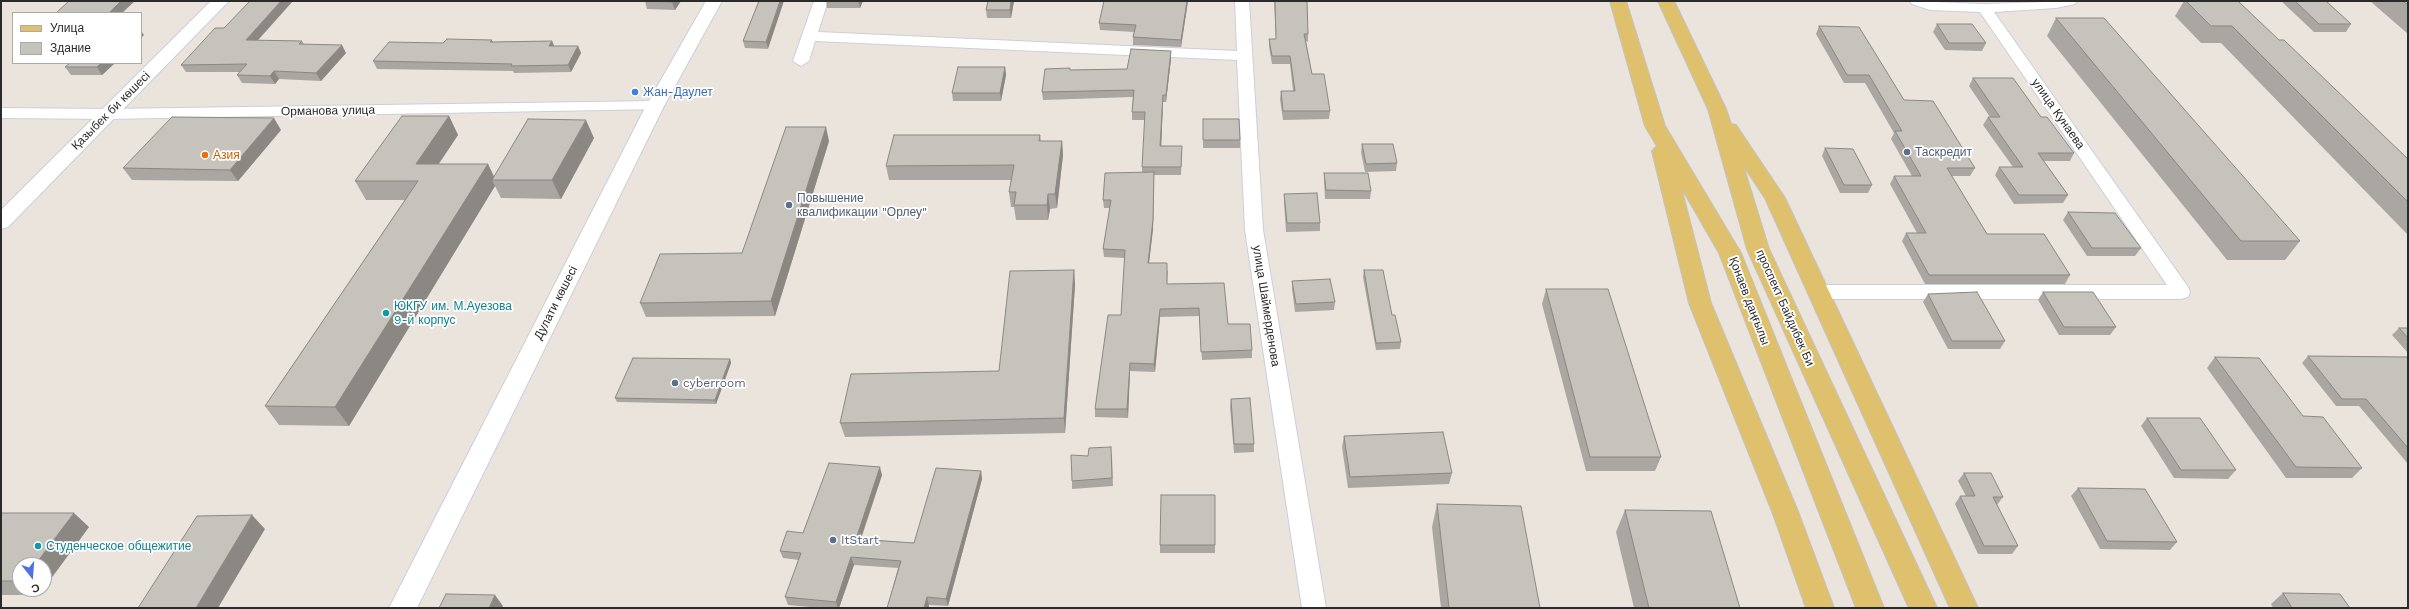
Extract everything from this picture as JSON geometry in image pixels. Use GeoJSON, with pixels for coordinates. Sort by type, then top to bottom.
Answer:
{"type":"FeatureCollection","features":[{"type":"Feature","properties":{"kind":"main road","name":"Қазыбек би көшесі"},"geometry":{"type":"LineString","coordinates":[[1,222],[221,1]]}},
{"type":"Feature","properties":{"kind":"main road","name":"Дулати көшесі"},"geometry":{"type":"LineString","coordinates":[[403,608],[655,106],[714,1]]}},
{"type":"Feature","properties":{"kind":"main road","name":"Қонаев даңғылы"},"geometry":{"type":"LineString","coordinates":[[1618,1],[1655,126],[1730,252],[1870,608]]}},
{"type":"Feature","properties":{"kind":"main road","name":"проспект Байдибек Би"},"geometry":{"type":"LineString","coordinates":[[1666,1],[1717,109],[1758,249],[1922,608]]}},
{"type":"Feature","properties":{"kind":"main road"},"geometry":{"type":"LineString","coordinates":[[1717,109],[1775,198],[1820,292],[1964,608]]}},
{"type":"Feature","properties":{"kind":"main road"},"geometry":{"type":"LineString","coordinates":[[1655,126],[1700,303],[1792,528],[1820,608]]}},
{"type":"Feature","properties":{"kind":"street"},"geometry":{"type":"LineString","coordinates":[[801,61],[821,1]]}},
{"type":"Feature","properties":{"kind":"street","name":"улица Шаймерденова"},"geometry":{"type":"LineString","coordinates":[[1242,1],[1254,230],[1314,608]]}},
{"type":"Feature","properties":{"kind":"street"},"geometry":{"type":"LineString","coordinates":[[1917,1],[1930,6],[1984,8],[2056,4],[2070,1]]}},
{"type":"Feature","properties":{"kind":"street","name":"улица Кунаева"},"geometry":{"type":"LineString","coordinates":[[1820,292],[2181,292],[1984,8]]}},
{"type":"Feature","properties":{"kind":"street"},"geometry":{"type":"LineString","coordinates":[[809,36],[1245,56]]}},
{"type":"Feature","properties":{"kind":"street","name":"Орманова улица"},"geometry":{"type":"LineString","coordinates":[[1,113],[108,114],[655,106]]}},
{"type":"Feature","properties":{"kind":"building"},"geometry":{"type":"Polygon","coordinates":[[[69,1],[121,1],[110,12],[57,12],[69,1]]]}},
{"type":"Feature","properties":{"kind":"building"},"geometry":{"type":"Polygon","coordinates":[[[250,1],[281,1],[246,40],[302,41],[299,44],[342,45],[316,73],[274,71],[270,76],[237,75],[247,64],[181,65],[215,28],[224,28],[250,1]]]}},
{"type":"Feature","properties":{"kind":"building"},"geometry":{"type":"Polygon","coordinates":[[[645,1],[673,1],[672,2],[645,1]]]}},
{"type":"Feature","properties":{"kind":"building"},"geometry":{"type":"Polygon","coordinates":[[[759,1],[780,1],[766,42],[743,41],[759,1]]]}},
{"type":"Feature","properties":{"kind":"building"},"geometry":{"type":"Polygon","coordinates":[[[988,1],[1011,1],[1010,10],[986,10],[988,1]]]}},
{"type":"Feature","properties":{"kind":"building"},"geometry":{"type":"Polygon","coordinates":[[[1104,1],[1187,1],[1181,40],[1133,37],[1136,25],[1099,23],[1104,1]]]}},
{"type":"Feature","properties":{"kind":"building"},"geometry":{"type":"Polygon","coordinates":[[[1275,1],[1307,1],[1308,34],[1304,34],[1312,74],[1324,74],[1330,111],[1283,111],[1281,91],[1295,91],[1290,56],[1272,56],[1269,39],[1276,39],[1275,1]]]}},
{"type":"Feature","properties":{"kind":"building"},"geometry":{"type":"Polygon","coordinates":[[[2186,1],[2238,1],[2279,40],[2284,40],[2408,159],[2408,202],[2232,26],[2211,26],[2186,1]]]}},
{"type":"Feature","properties":{"kind":"building"},"geometry":{"type":"Polygon","coordinates":[[[2295,1],[2326,1],[2351,24],[2319,24],[2295,1]]]}},
{"type":"Feature","properties":{"kind":"building"},"geometry":{"type":"Polygon","coordinates":[[[2056,18],[2104,18],[2300,241],[2241,241],[2056,18]]]}},
{"type":"Feature","properties":{"kind":"building"},"geometry":{"type":"Polygon","coordinates":[[[1937,24],[1972,24],[1986,43],[1949,43],[1937,24]]]}},
{"type":"Feature","properties":{"kind":"building"},"geometry":{"type":"Polygon","coordinates":[[[1819,26],[1859,27],[1904,100],[1933,101],[1975,168],[1947,168],[1987,234],[2044,234],[2070,275],[1929,275],[1906,233],[1926,233],[1894,176],[1921,176],[1895,131],[1902,131],[1869,75],[1847,75],[1819,26]]]}},
{"type":"Feature","properties":{"kind":"building"},"geometry":{"type":"Polygon","coordinates":[[[447,39],[492,40],[490,42],[552,41],[549,46],[578,46],[568,65],[511,66],[512,64],[373,61],[389,42],[443,43],[447,39]]]}},
{"type":"Feature","properties":{"kind":"building"},"geometry":{"type":"Polygon","coordinates":[[[1131,49],[1171,51],[1166,95],[1163,95],[1160,146],[1182,146],[1181,167],[1142,167],[1145,112],[1132,112],[1134,90],[1042,92],[1045,69],[1127,69],[1131,49]]]}},
{"type":"Feature","properties":{"kind":"building"},"geometry":{"type":"Polygon","coordinates":[[[69,64],[100,64],[97,67],[65,67],[69,64]]]}},
{"type":"Feature","properties":{"kind":"building"},"geometry":{"type":"Polygon","coordinates":[[[958,67],[1005,67],[1000,93],[952,93],[958,67]]]}},
{"type":"Feature","properties":{"kind":"building"},"geometry":{"type":"Polygon","coordinates":[[[1973,78],[2013,78],[2041,117],[2047,117],[2074,153],[2038,153],[2068,195],[2019,195],[1999,167],[2023,167],[1988,117],[2000,117],[1973,78]]]}},
{"type":"Feature","properties":{"kind":"building"},"geometry":{"type":"Polygon","coordinates":[[[402,116],[449,116],[416,164],[488,164],[335,407],[265,406],[418,181],[355,181],[402,116]]]}},
{"type":"Feature","properties":{"kind":"building"},"geometry":{"type":"Polygon","coordinates":[[[172,117],[274,118],[230,170],[123,168],[172,117]]]}},
{"type":"Feature","properties":{"kind":"building"},"geometry":{"type":"Polygon","coordinates":[[[528,119],[586,120],[552,180],[492,180],[528,119]]]}},
{"type":"Feature","properties":{"kind":"building"},"geometry":{"type":"Polygon","coordinates":[[[1203,119],[1239,119],[1240,140],[1203,140],[1203,119]]]}},
{"type":"Feature","properties":{"kind":"building","name":"Повышение квалификации \"Орлеу\""},"geometry":{"type":"Polygon","coordinates":[[[786,127],[826,127],[771,301],[640,303],[660,254],[742,253],[786,127]]]}},
{"type":"Feature","properties":{"kind":"building"},"geometry":{"type":"Polygon","coordinates":[[[894,135],[1040,135],[1039,141],[1062,141],[1055,194],[1048,194],[1047,205],[1014,205],[1016,192],[1009,192],[1014,165],[886,166],[894,135]]]}},
{"type":"Feature","properties":{"kind":"building"},"geometry":{"type":"Polygon","coordinates":[[[1362,144],[1393,144],[1397,163],[1366,164],[1362,144]]]}},
{"type":"Feature","properties":{"kind":"building"},"geometry":{"type":"Polygon","coordinates":[[[1825,148],[1853,149],[1872,185],[1844,185],[1825,148]]]}},
{"type":"Feature","properties":{"kind":"building"},"geometry":{"type":"Polygon","coordinates":[[[1154,172],[1153,220],[1148,263],[1167,263],[1167,284],[1224,283],[1228,324],[1250,324],[1252,350],[1201,352],[1199,308],[1160,309],[1154,364],[1130,363],[1127,409],[1095,409],[1108,315],[1121,315],[1125,250],[1103,249],[1111,200],[1103,200],[1105,173],[1154,172]]]}},
{"type":"Feature","properties":{"kind":"building"},"geometry":{"type":"Polygon","coordinates":[[[1324,173],[1368,173],[1371,191],[1326,190],[1324,173]]]}},
{"type":"Feature","properties":{"kind":"building"},"geometry":{"type":"Polygon","coordinates":[[[1317,193],[1320,223],[1287,223],[1284,194],[1317,193]]]}},
{"type":"Feature","properties":{"kind":"building"},"geometry":{"type":"Polygon","coordinates":[[[2068,212],[2115,213],[2141,248],[2092,248],[2068,212]]]}},
{"type":"Feature","properties":{"kind":"building"},"geometry":{"type":"Polygon","coordinates":[[[1074,270],[1064,418],[840,423],[851,374],[999,371],[1010,271],[1074,270]]]}},
{"type":"Feature","properties":{"kind":"building"},"geometry":{"type":"Polygon","coordinates":[[[1364,270],[1383,270],[1392,315],[1395,315],[1401,342],[1376,343],[1364,270]]]}},
{"type":"Feature","properties":{"kind":"building"},"geometry":{"type":"Polygon","coordinates":[[[1330,279],[1335,302],[1296,304],[1292,281],[1330,279]]]}},
{"type":"Feature","properties":{"kind":"building"},"geometry":{"type":"Polygon","coordinates":[[[1546,289],[1608,289],[1661,457],[1590,457],[1546,289]]]}},
{"type":"Feature","properties":{"kind":"building"},"geometry":{"type":"Polygon","coordinates":[[[1977,292],[2005,341],[1952,341],[1928,294],[1977,292]]]}},
{"type":"Feature","properties":{"kind":"building"},"geometry":{"type":"Polygon","coordinates":[[[2043,292],[2093,292],[2116,327],[2064,327],[2043,292]]]}},
{"type":"Feature","properties":{"kind":"building"},"geometry":{"type":"Polygon","coordinates":[[[2399,328],[2408,328],[2408,338],[2399,328]]]}},
{"type":"Feature","properties":{"kind":"building"},"geometry":{"type":"Polygon","coordinates":[[[2308,356],[2408,357],[2408,448],[2366,399],[2342,399],[2308,356]]]}},
{"type":"Feature","properties":{"kind":"building"},"geometry":{"type":"Polygon","coordinates":[[[2215,357],[2259,358],[2303,416],[2323,417],[2362,468],[2296,467],[2215,357]]]}},
{"type":"Feature","properties":{"kind":"building","name":"cyberroom"},"geometry":{"type":"Polygon","coordinates":[[[633,358],[730,359],[715,400],[615,398],[633,358]]]}},
{"type":"Feature","properties":{"kind":"building"},"geometry":{"type":"Polygon","coordinates":[[[1250,398],[1254,444],[1234,444],[1231,399],[1250,398]]]}},
{"type":"Feature","properties":{"kind":"building"},"geometry":{"type":"Polygon","coordinates":[[[2147,418],[2200,418],[2236,470],[2181,470],[2147,418]]]}},
{"type":"Feature","properties":{"kind":"building"},"geometry":{"type":"Polygon","coordinates":[[[1443,432],[1452,473],[1350,477],[1344,436],[1443,432]]]}},
{"type":"Feature","properties":{"kind":"building"},"geometry":{"type":"Polygon","coordinates":[[[1111,447],[1112,478],[1072,481],[1071,455],[1088,456],[1089,448],[1111,447]]]}},
{"type":"Feature","properties":{"kind":"building","name":"ItStart"},"geometry":{"type":"Polygon","coordinates":[[[829,463],[880,467],[856,539],[914,543],[936,468],[981,471],[946,599],[927,597],[924,608],[887,608],[901,561],[851,557],[836,602],[785,597],[801,553],[780,551],[787,531],[803,533],[829,463]]]}},
{"type":"Feature","properties":{"kind":"building"},"geometry":{"type":"Polygon","coordinates":[[[1964,473],[1991,473],[2003,497],[1993,497],[2018,546],[1984,546],[1960,496],[1975,496],[1964,473]]]}},
{"type":"Feature","properties":{"kind":"building"},"geometry":{"type":"Polygon","coordinates":[[[2078,488],[2145,489],[2177,542],[2107,541],[2078,488]]]}},
{"type":"Feature","properties":{"kind":"building"},"geometry":{"type":"Polygon","coordinates":[[[1161,495],[1215,495],[1215,545],[1160,545],[1161,495]]]}},
{"type":"Feature","properties":{"kind":"building"},"geometry":{"type":"Polygon","coordinates":[[[1437,504],[1521,506],[1540,608],[1449,608],[1437,504]]]}},
{"type":"Feature","properties":{"kind":"building"},"geometry":{"type":"Polygon","coordinates":[[[1625,510],[1711,511],[1740,608],[1649,608],[1625,510]]]}},
{"type":"Feature","properties":{"kind":"building"},"geometry":{"type":"Polygon","coordinates":[[[1,513],[74,513],[41,557],[12,557],[12,581],[1,581],[1,513]]]}},
{"type":"Feature","properties":{"kind":"building"},"geometry":{"type":"Polygon","coordinates":[[[252,515],[196,608],[138,608],[197,516],[252,515]]]}},
{"type":"Feature","properties":{"kind":"building"},"geometry":{"type":"Polygon","coordinates":[[[2283,593],[2340,594],[2350,608],[2292,608],[2283,593]]]}},
{"type":"Feature","properties":{"kind":"building"},"geometry":{"type":"Polygon","coordinates":[[[446,594],[495,595],[489,608],[439,608],[446,594]]]}},
{"type":"Feature","properties":{"kind":"place","name":"Жан-Даулет"},"geometry":{"type":"Point","coordinates":[635,92]}},
{"type":"Feature","properties":{"kind":"place","name":"Таскредит"},"geometry":{"type":"Point","coordinates":[1907,152]}},
{"type":"Feature","properties":{"kind":"place","name":"Азия"},"geometry":{"type":"Point","coordinates":[205,155]}},
{"type":"Feature","properties":{"kind":"place","name":"Повышение квалификации \"Орлеу\""},"geometry":{"type":"Point","coordinates":[789,205]}},
{"type":"Feature","properties":{"kind":"place","name":"ЮКГУ им. М.Ауезова 9-й корпус"},"geometry":{"type":"Point","coordinates":[386,313]}},
{"type":"Feature","properties":{"kind":"place","name":"cyberroom"},"geometry":{"type":"Point","coordinates":[675,383]}},
{"type":"Feature","properties":{"kind":"place","name":"ItStart"},"geometry":{"type":"Point","coordinates":[833,540]}},
{"type":"Feature","properties":{"kind":"place","name":"Студенческое общежитие"},"geometry":{"type":"Point","coordinates":[38,546]}}]}
